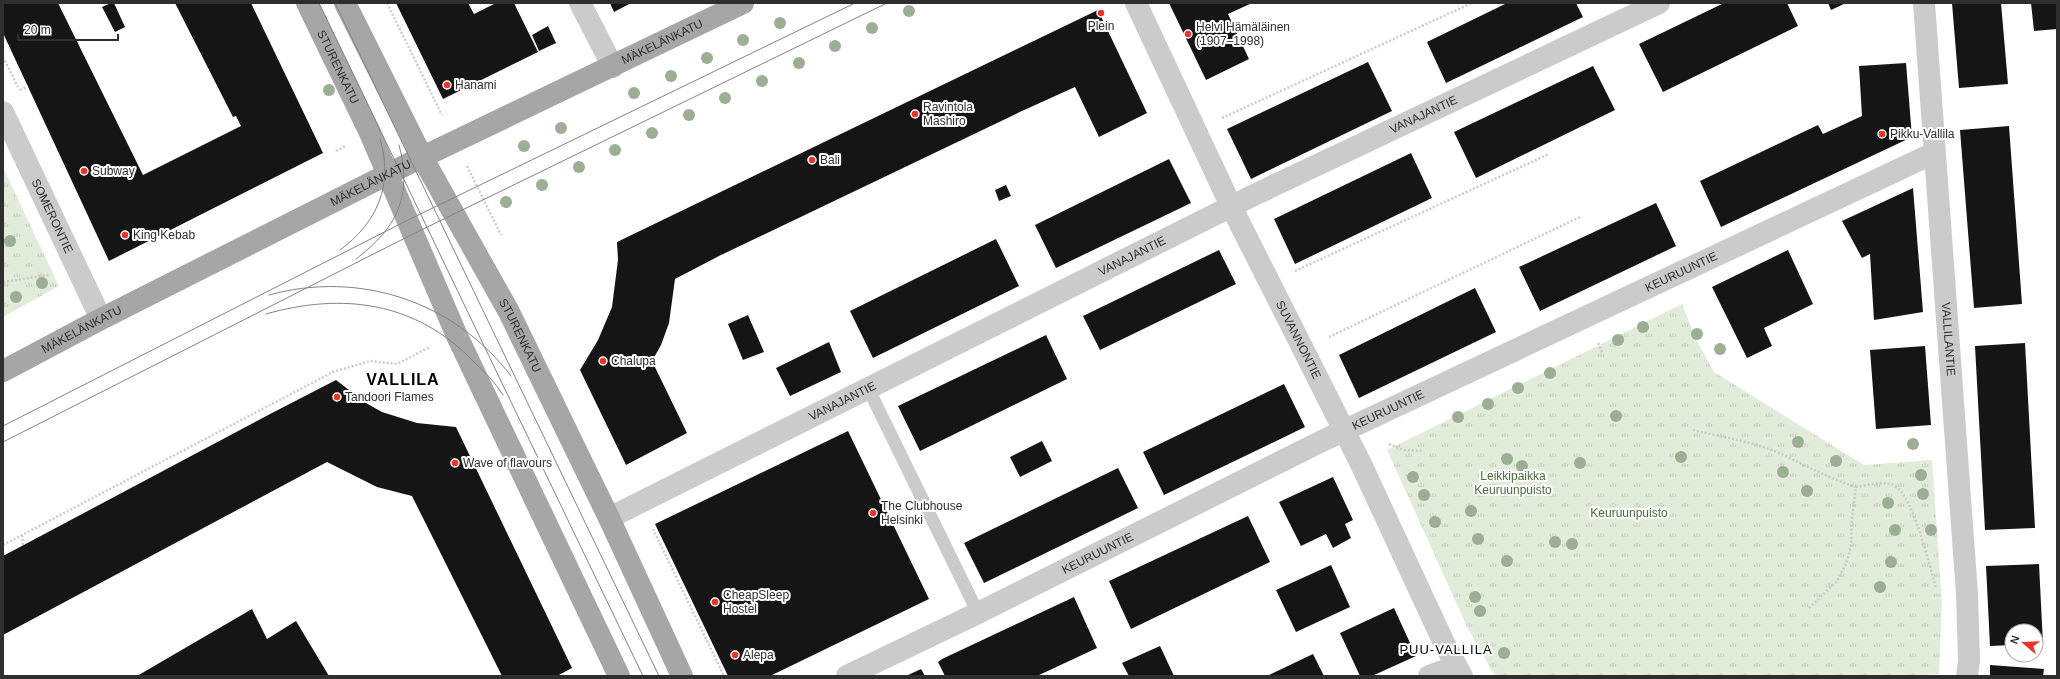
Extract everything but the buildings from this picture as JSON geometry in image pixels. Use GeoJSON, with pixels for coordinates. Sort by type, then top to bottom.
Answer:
{"type":"FeatureCollection","features":[{"type":"Feature","properties":{"kind":"main road","name":"STURENKATU"},"geometry":{"type":"LineString","coordinates":[[307,3],[370,133],[457,336],[618,676]]}},
{"type":"Feature","properties":{"kind":"main road","name":"STURENKATU"},"geometry":{"type":"LineString","coordinates":[[345,3],[422,157],[509,312],[609,518],[682,676]]}},
{"type":"Feature","properties":{"kind":"main road","name":"MÄKELÄNKATU"},"geometry":{"type":"LineString","coordinates":[[3,371],[101,319],[422,157],[613,67],[743,3]]}},
{"type":"Feature","properties":{"kind":"street"},"geometry":{"type":"LineString","coordinates":[[580,3],[613,67]]}},
{"type":"Feature","properties":{"kind":"street","name":"SUVANNONTIE"},"geometry":{"type":"LineString","coordinates":[[1136,3],[1231,206],[1304,349],[1459,671]]}},
{"type":"Feature","properties":{"kind":"street","name":"VANAJANTIE"},"geometry":{"type":"LineString","coordinates":[[609,518],[1231,206],[1659,3]]}},
{"type":"Feature","properties":{"kind":"street","name":"VALLILANTIE"},"geometry":{"type":"LineString","coordinates":[[1924,3],[1966,586],[1969,661],[1968,676]]}},
{"type":"Feature","properties":{"kind":"street","name":"SOMERONTIE"},"geometry":{"type":"LineString","coordinates":[[3,112],[101,319]]}},
{"type":"Feature","properties":{"kind":"street","name":"KEURUUNTIE"},"geometry":{"type":"LineString","coordinates":[[847,676],[978,613],[1344,431],[1934,153]]}},
{"type":"Feature","properties":{"kind":"street"},"geometry":{"type":"LineString","coordinates":[[1429,676],[1459,671]]}},
{"type":"Feature","properties":{"kind":"lane"},"geometry":{"type":"LineString","coordinates":[[868,388],[978,613]]}},
{"type":"Feature","properties":{"kind":"path"},"geometry":{"type":"LineString","coordinates":[[387,3],[504,242]]}},
{"type":"Feature","properties":{"kind":"path"},"geometry":{"type":"LineString","coordinates":[[1196,131],[1472,3]]}},
{"type":"Feature","properties":{"kind":"path"},"geometry":{"type":"LineString","coordinates":[[1270,283],[1549,154]]}},
{"type":"Feature","properties":{"kind":"path"},"geometry":{"type":"LineString","coordinates":[[1304,349],[1580,217]]}},
{"type":"Feature","properties":{"kind":"path"},"geometry":{"type":"LineString","coordinates":[[3,282],[52,274]]}},
{"type":"Feature","properties":{"kind":"path"},"geometry":{"type":"LineString","coordinates":[[1597,341],[1603,354]]}},
{"type":"Feature","properties":{"kind":"path"},"geometry":{"type":"LineString","coordinates":[[3,545],[333,372],[370,361],[397,364]]}},
{"type":"Feature","properties":{"kind":"path"},"geometry":{"type":"LineString","coordinates":[[1693,430],[1777,452],[1833,479],[1856,487],[1877,483],[1894,485],[1903,492],[1922,538],[1938,594]]}},
{"type":"Feature","properties":{"kind":"path"},"geometry":{"type":"LineString","coordinates":[[1389,444],[1403,450],[1424,451]]}},
{"type":"Feature","properties":{"kind":"path"},"geometry":{"type":"LineString","coordinates":[[1809,608],[1837,581],[1846,564],[1851,546],[1852,518],[1856,487]]}},
{"type":"Feature","properties":{"kind":"path"},"geometry":{"type":"LineString","coordinates":[[22,535],[23,546]]}},
{"type":"Feature","properties":{"kind":"green space"},"geometry":{"type":"Polygon","coordinates":[[[3,167],[59,286],[3,317],[3,167]]]}},
{"type":"Feature","properties":{"kind":"green space","name":"Keuruunpuisto"},"geometry":{"type":"Polygon","coordinates":[[[1682,304],[1697,341],[1714,372],[1864,465],[1932,460],[1942,601],[1939,674],[1911,676],[1495,676],[1468,629],[1387,450],[1682,304]]]}},
{"type":"Feature","properties":{"kind":"tram line"},"geometry":{"type":"LineString","coordinates":[[319,3],[643,676]]}},
{"type":"Feature","properties":{"kind":"tram line"},"geometry":{"type":"LineString","coordinates":[[335,3],[659,676]]}},
{"type":"Feature","properties":{"kind":"tram line"},"geometry":{"type":"LineString","coordinates":[[3,426],[408,220],[855,3]]}},
{"type":"Feature","properties":{"kind":"tram line"},"geometry":{"type":"LineString","coordinates":[[3,442],[413,234],[887,3]]}},
{"type":"Feature","properties":{"kind":"tram line"},"geometry":{"type":"LineString","coordinates":[[340,250],[364,228],[373,215],[379,202],[385,172],[384,156],[380,139]]}},
{"type":"Feature","properties":{"kind":"tram line"},"geometry":{"type":"LineString","coordinates":[[356,259],[382,235],[398,210],[404,180],[403,163],[399,145]]}},
{"type":"Feature","properties":{"kind":"tram line"},"geometry":{"type":"LineString","coordinates":[[269,295],[303,288],[337,287],[370,290],[402,298],[433,311],[462,328],[488,350],[511,376]]}},
{"type":"Feature","properties":{"kind":"tram line"},"geometry":{"type":"LineString","coordinates":[[266,314],[295,307],[323,304],[350,304],[377,307],[403,314],[427,326],[451,341],[485,373],[503,395]]}},
{"type":"Feature","properties":{"kind":"place","name":"Plein"},"geometry":{"type":"Point","coordinates":[1101,13]}},
{"type":"Feature","properties":{"kind":"place","name":"Helvi Hämäläinen (1907–1998)"},"geometry":{"type":"Point","coordinates":[1188,34]}},
{"type":"Feature","properties":{"kind":"place","name":"Hanami"},"geometry":{"type":"Point","coordinates":[447,85]}},
{"type":"Feature","properties":{"kind":"place","name":"Ravintola Mashiro"},"geometry":{"type":"Point","coordinates":[915,114]}},
{"type":"Feature","properties":{"kind":"place","name":"Pikku-Vallila"},"geometry":{"type":"Point","coordinates":[1882,134]}},
{"type":"Feature","properties":{"kind":"place","name":"Bali"},"geometry":{"type":"Point","coordinates":[812,160]}},
{"type":"Feature","properties":{"kind":"place","name":"Subway"},"geometry":{"type":"Point","coordinates":[84,171]}},
{"type":"Feature","properties":{"kind":"place","name":"King Kebab"},"geometry":{"type":"Point","coordinates":[125,235]}},
{"type":"Feature","properties":{"kind":"place","name":"Chalupa"},"geometry":{"type":"Point","coordinates":[603,361]}},
{"type":"Feature","properties":{"kind":"place","name":"Tandoori Flames"},"geometry":{"type":"Point","coordinates":[337,397]}},
{"type":"Feature","properties":{"kind":"place","name":"Wave of flavours"},"geometry":{"type":"Point","coordinates":[455,463]}},
{"type":"Feature","properties":{"kind":"place","name":"The Clubhouse Helsinki"},"geometry":{"type":"Point","coordinates":[873,513]}},
{"type":"Feature","properties":{"kind":"place","name":"CheapSleep Hostel"},"geometry":{"type":"Point","coordinates":[715,602]}},
{"type":"Feature","properties":{"kind":"place","name":"Alepa"},"geometry":{"type":"Point","coordinates":[735,655]}},
{"type":"Feature","properties":{"kind":"district","name":"VALLILA"},"geometry":{"type":"Point","coordinates":[403,379]}},
{"type":"Feature","properties":{"kind":"district","name":"PUU-VALLILA"},"geometry":{"type":"Point","coordinates":[1446,649]}},
{"type":"Feature","properties":{"kind":"park label","name":"Leikkipaikka Keuruunpuisto"},"geometry":{"type":"Point","coordinates":[1513,483]}}]}
